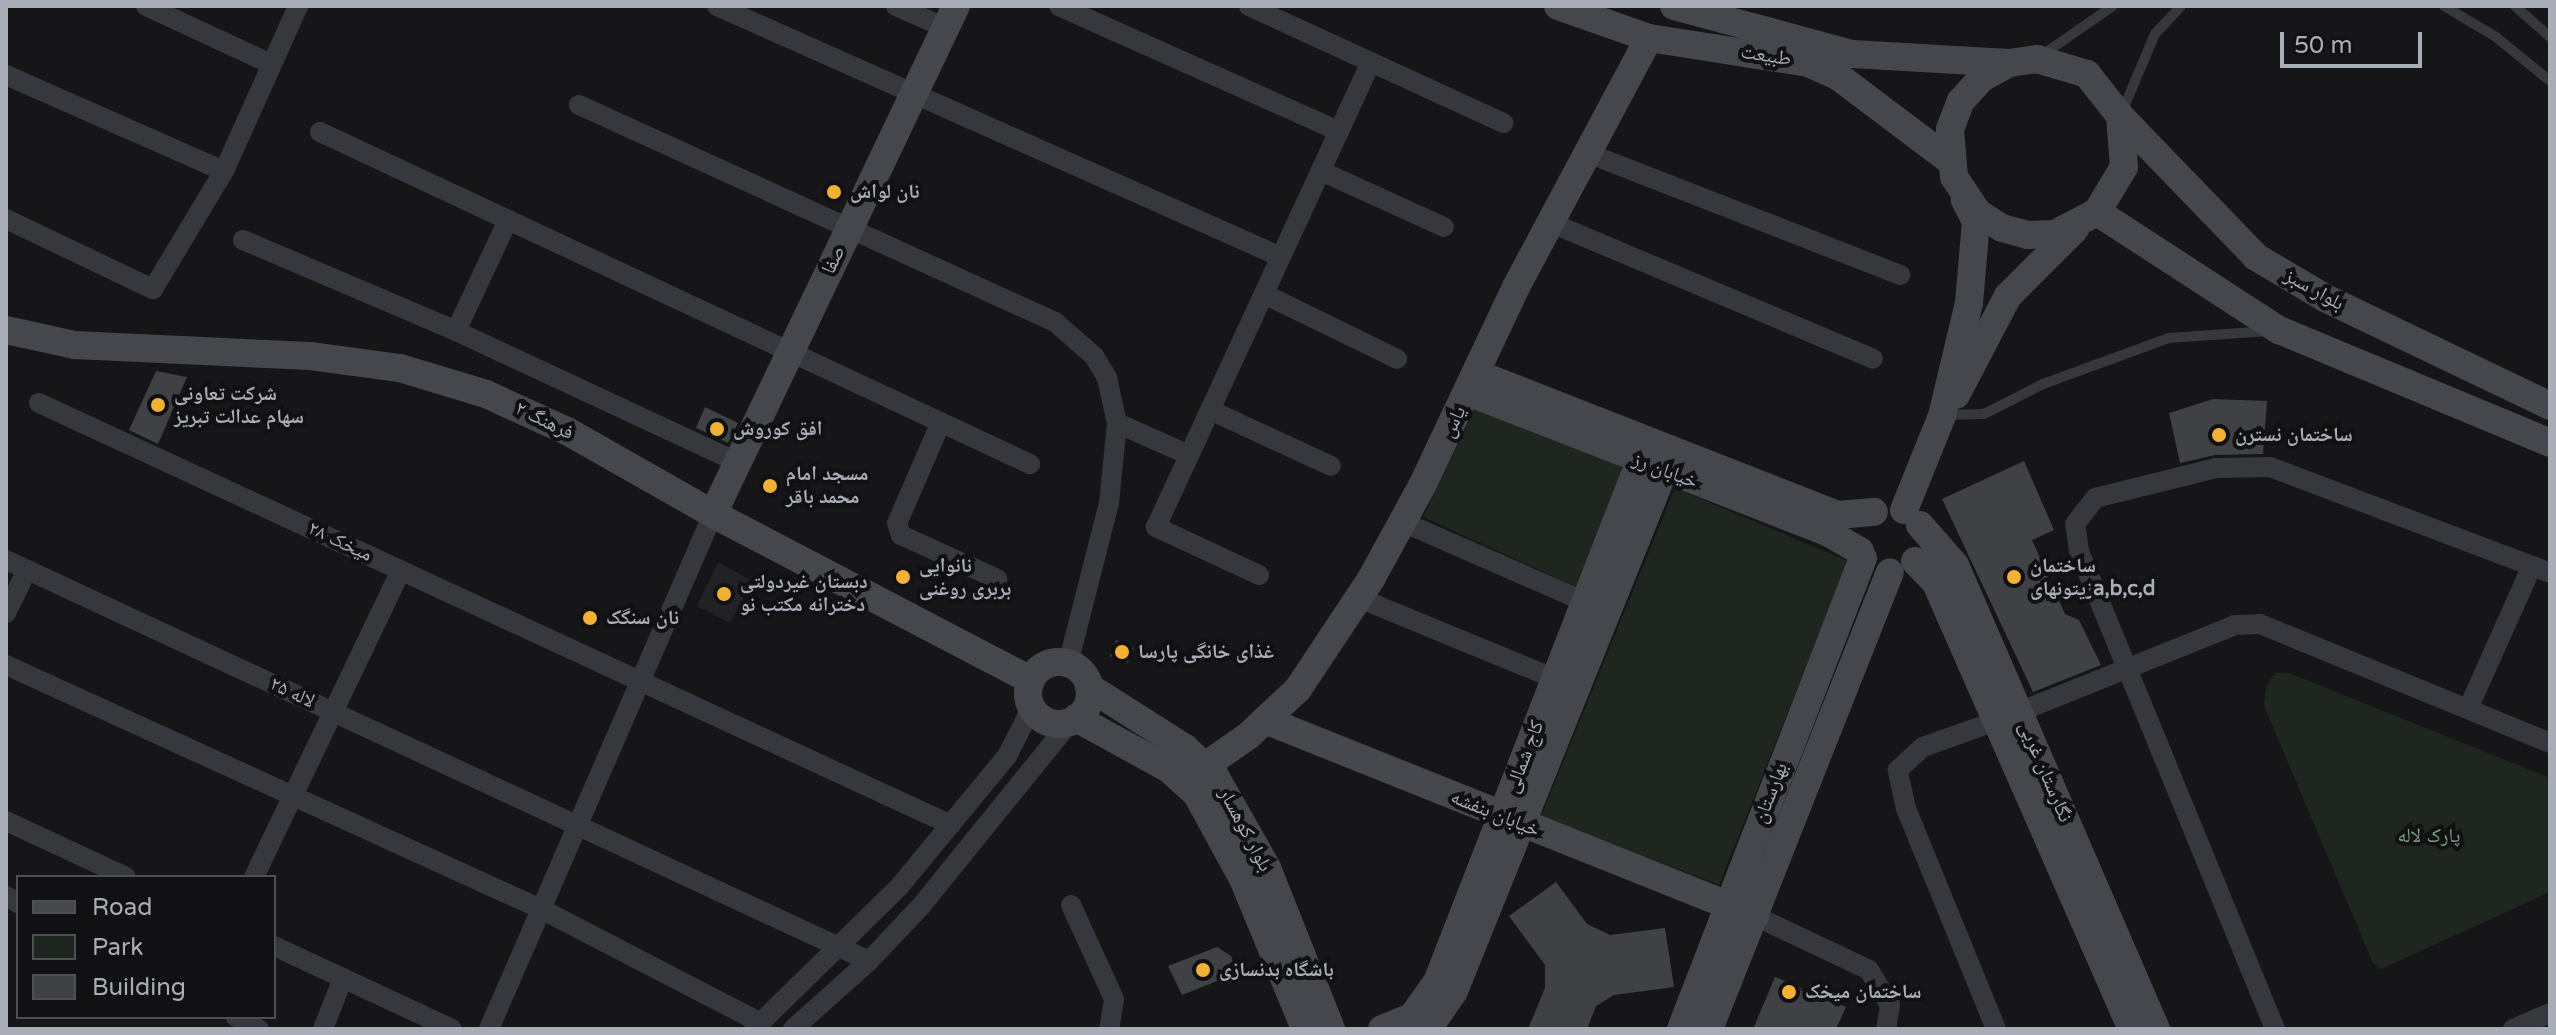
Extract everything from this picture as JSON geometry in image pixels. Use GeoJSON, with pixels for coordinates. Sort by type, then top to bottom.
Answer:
{"type":"FeatureCollection","features":[{"type":"Feature","properties":{"kind":"street"},"geometry":{"type":"LineString","coordinates":[[146,6],[271,64]]}},
{"type":"Feature","properties":{"kind":"street"},"geometry":{"type":"LineString","coordinates":[[6,219],[153,289],[199,218],[224,171],[298,6]]}},
{"type":"Feature","properties":{"kind":"street"},"geometry":{"type":"LineString","coordinates":[[717,6],[1281,257]]}},
{"type":"Feature","properties":{"kind":"street"},"geometry":{"type":"LineString","coordinates":[[896,6],[951,17]]}},
{"type":"Feature","properties":{"kind":"street"},"geometry":{"type":"LineString","coordinates":[[1059,6],[1339,131]]}},
{"type":"Feature","properties":{"kind":"street"},"geometry":{"type":"LineString","coordinates":[[1249,6],[1503,123]]}},
{"type":"Feature","properties":{"kind":"street","name":"طبیعت"},"geometry":{"type":"LineString","coordinates":[[1558,6],[1649,38],[1808,63],[1839,77],[1949,160]]}},
{"type":"Feature","properties":{"kind":"street","name":"طبیعت"},"geometry":{"type":"LineString","coordinates":[[1674,6],[1852,54],[2009,63]]}},
{"type":"Feature","properties":{"kind":"street","name":"صفا"},"geometry":{"type":"LineString","coordinates":[[713,514],[951,17]]}},
{"type":"Feature","properties":{"kind":"street","name":"یاس"},"geometry":{"type":"LineString","coordinates":[[1205,766],[1265,720],[1298,689],[1359,598],[1403,522],[1473,383],[1516,287],[1554,224],[1649,38]]}},
{"type":"Feature","properties":{"kind":"street"},"geometry":{"type":"LineString","coordinates":[[1912,518],[1874,512],[1860,528],[1862,555],[1902,567],[1922,547],[1912,518],[1942,416],[1974,262],[1976,222],[1949,160],[1950,129],[1961,101],[1982,78],[2009,63],[2037,59],[2087,74],[2120,116],[2124,167],[2089,218],[2008,296],[1963,386],[1942,416]]}},
{"type":"Feature","properties":{"kind":"street"},"geometry":{"type":"LineString","coordinates":[[1259,575],[1156,527],[1371,62]]}},
{"type":"Feature","properties":{"kind":"street"},"geometry":{"type":"LineString","coordinates":[[6,75],[224,171]]}},
{"type":"Feature","properties":{"kind":"street"},"geometry":{"type":"LineString","coordinates":[[579,105],[850,228],[1076,337],[1107,378],[1117,423],[1106,518],[1068,664]]}},
{"type":"Feature","properties":{"kind":"street","name":"بلوار سبز"},"geometry":{"type":"LineString","coordinates":[[2120,116],[2256,257],[2325,298],[2550,406]]}},
{"type":"Feature","properties":{"kind":"street"},"geometry":{"type":"LineString","coordinates":[[320,132],[1030,464]]}},
{"type":"Feature","properties":{"kind":"street"},"geometry":{"type":"LineString","coordinates":[[1590,154],[1900,275]]}},
{"type":"Feature","properties":{"kind":"street"},"geometry":{"type":"LineString","coordinates":[[1321,171],[1444,227]]}},
{"type":"Feature","properties":{"kind":"street"},"geometry":{"type":"LineString","coordinates":[[1961,192],[1978,213],[2002,228],[2028,235],[2055,234],[2089,218]]}},
{"type":"Feature","properties":{"kind":"street"},"geometry":{"type":"LineString","coordinates":[[2089,218],[2279,330],[2550,443]]}},
{"type":"Feature","properties":{"kind":"street"},"geometry":{"type":"LineString","coordinates":[[456,331],[508,220]]}},
{"type":"Feature","properties":{"kind":"street"},"geometry":{"type":"LineString","coordinates":[[1554,224],[1873,359]]}},
{"type":"Feature","properties":{"kind":"street"},"geometry":{"type":"LineString","coordinates":[[243,240],[456,331],[737,462]]}},
{"type":"Feature","properties":{"kind":"street"},"geometry":{"type":"LineString","coordinates":[[1264,294],[1397,359]]}},
{"type":"Feature","properties":{"kind":"street","name":"فرهنگ ۲"},"geometry":{"type":"LineString","coordinates":[[6,330],[75,345],[310,356],[400,368],[486,394],[567,431],[1031,694]]}},
{"type":"Feature","properties":{"kind":"street","name":"خیابان رز"},"geometry":{"type":"LineString","coordinates":[[1473,383],[1655,457],[1827,532],[1862,555]]}},
{"type":"Feature","properties":{"kind":"street","name":"میخک ۲۸"},"geometry":{"type":"LineString","coordinates":[[39,403],[641,678],[951,825]]}},
{"type":"Feature","properties":{"kind":"street"},"geometry":{"type":"LineString","coordinates":[[1210,410],[1331,466]]}},
{"type":"Feature","properties":{"kind":"street"},"geometry":{"type":"LineString","coordinates":[[941,422],[897,523],[901,535],[997,579]]}},
{"type":"Feature","properties":{"kind":"street"},"geometry":{"type":"LineString","coordinates":[[1117,423],[1189,455]]}},
{"type":"Feature","properties":{"kind":"street","name":"خیابان رز"},"geometry":{"type":"LineString","coordinates":[[1655,457],[1838,515],[1874,512]]}},
{"type":"Feature","properties":{"kind":"street","name":"کاج شمالی"},"geometry":{"type":"LineString","coordinates":[[1428,1029],[1454,991],[1512,822],[1556,679],[1585,602],[1655,457]]}},
{"type":"Feature","properties":{"kind":"street","name":"کاج شمالی"},"geometry":{"type":"LineString","coordinates":[[1382,1029],[1412,1017],[1427,1001],[1512,822],[1655,457]]}},
{"type":"Feature","properties":{"kind":"street"},"geometry":{"type":"LineString","coordinates":[[2275,1029],[2079,551],[2075,524],[2095,498],[2216,468],[2270,467],[2541,570],[2468,709]]}},
{"type":"Feature","properties":{"kind":"street"},"geometry":{"type":"LineString","coordinates":[[489,1029],[713,514]]}},
{"type":"Feature","properties":{"kind":"street","name":"نگارستان غربی"},"geometry":{"type":"LineString","coordinates":[[1912,518],[1955,565],[2008,717],[2132,1029]]}},
{"type":"Feature","properties":{"kind":"street"},"geometry":{"type":"LineString","coordinates":[[1403,522],[1585,602]]}},
{"type":"Feature","properties":{"kind":"street","name":"بهارستان"},"geometry":{"type":"LineString","coordinates":[[1681,1029],[1862,555]]}},
{"type":"Feature","properties":{"kind":"street","name":"لاله ۲۵"},"geometry":{"type":"LineString","coordinates":[[6,560],[869,961]]}},
{"type":"Feature","properties":{"kind":"street","name":"نگارستان غربی"},"geometry":{"type":"LineString","coordinates":[[1902,567],[1936,583],[2008,717],[2156,1029]]}},
{"type":"Feature","properties":{"kind":"street","name":"بهارستان"},"geometry":{"type":"LineString","coordinates":[[1709,1029],[1902,567]]}},
{"type":"Feature","properties":{"kind":"street"},"geometry":{"type":"LineString","coordinates":[[6,613],[27,570]]}},
{"type":"Feature","properties":{"kind":"street"},"geometry":{"type":"LineString","coordinates":[[255,875],[401,570]]}},
{"type":"Feature","properties":{"kind":"street"},"geometry":{"type":"LineString","coordinates":[[1359,598],[1556,679]]}},
{"type":"Feature","properties":{"kind":"street"},"geometry":{"type":"LineString","coordinates":[[1996,1029],[1906,809],[1898,770],[1923,747],[2008,717],[2235,625],[2260,624],[2550,743]]}},
{"type":"Feature","properties":{"kind":"street"},"geometry":{"type":"LineString","coordinates":[[6,665],[541,909],[758,1026],[841,948],[951,825],[1007,756],[1031,694],[1050,663],[1068,664],[1082,672],[1089,687],[1087,705],[921,906],[869,961],[793,1029]]}},
{"type":"Feature","properties":{"kind":"street","name":"بلوار کوهسار"},"geometry":{"type":"LineString","coordinates":[[1089,687],[1205,766],[1238,810],[1267,868],[1331,1029]]}},
{"type":"Feature","properties":{"kind":"street"},"geometry":{"type":"LineString","coordinates":[[1031,694],[1053,723],[1073,720]]}},
{"type":"Feature","properties":{"kind":"street","name":"بلوار کوهسار"},"geometry":{"type":"LineString","coordinates":[[1073,720],[1169,769],[1196,793],[1243,879],[1305,1029]]}},
{"type":"Feature","properties":{"kind":"street","name":"خیابان بنفشه"},"geometry":{"type":"LineString","coordinates":[[1265,720],[1512,822],[1755,916]]}},
{"type":"Feature","properties":{"kind":"street"},"geometry":{"type":"LineString","coordinates":[[6,821],[122,875]]}},
{"type":"Feature","properties":{"kind":"street"},"geometry":{"type":"LineString","coordinates":[[1071,905],[1114,999],[1109,1029]]}},
{"type":"Feature","properties":{"kind":"street"},"geometry":{"type":"LineString","coordinates":[[1755,916],[1869,970],[1890,1005],[1886,1029]]}},
{"type":"Feature","properties":{"kind":"street"},"geometry":{"type":"LineString","coordinates":[[276,947],[452,1029]]}},
{"type":"Feature","properties":{"kind":"street"},"geometry":{"type":"LineString","coordinates":[[323,1029],[343,978]]}},
{"type":"Feature","properties":{"kind":"street"},"geometry":{"type":"LineString","coordinates":[[2513,1029],[2550,1013]]}},
{"type":"Feature","properties":{"kind":"street"},"geometry":{"type":"LineString","coordinates":[[240,1019],[259,1029]]}},
{"type":"Feature","properties":{"kind":"lane"},"geometry":{"type":"LineString","coordinates":[[2037,59],[2113,6]]}},
{"type":"Feature","properties":{"kind":"lane"},"geometry":{"type":"LineString","coordinates":[[2120,116],[2155,34],[2181,6]]}},
{"type":"Feature","properties":{"kind":"lane"},"geometry":{"type":"LineString","coordinates":[[2444,6],[2496,37],[2550,81]]}},
{"type":"Feature","properties":{"kind":"lane"},"geometry":{"type":"LineString","coordinates":[[2515,6],[2550,37]]}},
{"type":"Feature","properties":{"kind":"lane"},"geometry":{"type":"LineString","coordinates":[[1942,416],[1984,414],[2043,384],[2169,338],[2279,330]]}},
{"type":"Feature","properties":{"kind":"shaded area","name":"دبستان غیردولتی دخترانه مکتب نو"},"geometry":{"type":"Polygon","coordinates":[[[718,562],[752,581],[730,623],[697,606],[718,562]]]}},
{"type":"Feature","properties":{"kind":"green space"},"geometry":{"type":"Polygon","coordinates":[[[1476,407],[1622,467],[1581,589],[1423,517],[1476,407]]]}},
{"type":"Feature","properties":{"kind":"green space"},"geometry":{"type":"Polygon","coordinates":[[[1675,488],[1848,561],[1719,885],[1541,816],[1675,488]]]}},
{"type":"Feature","properties":{"kind":"green space","name":"پارک لاله"},"geometry":{"type":"Polygon","coordinates":[[[2275,673],[2289,673],[2550,778],[2550,892],[2381,969],[2373,963],[2264,706],[2266,687],[2275,673]]]}},
{"type":"Feature","properties":{"kind":"building","name":"شرکت تعاونی سهام عدالت تبریز"},"geometry":{"type":"Polygon","coordinates":[[[156,371],[187,377],[158,444],[129,430],[156,371]]]}},
{"type":"Feature","properties":{"kind":"building","name":"ساختمان نسترن"},"geometry":{"type":"Polygon","coordinates":[[[2213,399],[2267,401],[2263,454],[2215,455],[2180,463],[2169,413],[2213,399]]]}},
{"type":"Feature","properties":{"kind":"building","name":"افق کوروش"},"geometry":{"type":"Polygon","coordinates":[[[705,407],[738,423],[728,443],[696,428],[705,407]]]}},
{"type":"Feature","properties":{"kind":"building","name":"ساختمان زیتونهایa,b,c,d"},"geometry":{"type":"Polygon","coordinates":[[[2024,461],[2054,530],[2032,540],[2065,614],[2079,620],[2101,665],[2033,692],[1942,499],[2024,461]]]}},
{"type":"Feature","properties":{"kind":"building","name":"غذای خانگی پارسا"},"geometry":{"type":"Polygon","coordinates":[[[1116,640],[1134,648],[1128,663],[1110,656],[1116,640]]]}},
{"type":"Feature","properties":{"kind":"building"},"geometry":{"type":"Polygon","coordinates":[[[1556,882],[1587,924],[1610,935],[1665,928],[1674,987],[1614,995],[1596,1006],[1587,1029],[1528,1029],[1545,988],[1545,965],[1509,916],[1556,882]]]}},
{"type":"Feature","properties":{"kind":"building","name":"باشگاه بدنسازی"},"geometry":{"type":"Polygon","coordinates":[[[1217,947],[1231,956],[1237,973],[1182,995],[1168,966],[1217,947]]]}},
{"type":"Feature","properties":{"kind":"building","name":"ساختمان میخک"},"geometry":{"type":"Polygon","coordinates":[[[1775,977],[1846,1007],[1836,1029],[1753,1029],[1775,977]]]}},
{"type":"Feature","properties":{"kind":"place","name":"نان لواش"},"geometry":{"type":"Point","coordinates":[834,192]}},
{"type":"Feature","properties":{"kind":"place","name":"شرکت تعاونی سهام عدالت تبریز"},"geometry":{"type":"Point","coordinates":[158,405]}},
{"type":"Feature","properties":{"kind":"place","name":"افق کوروش"},"geometry":{"type":"Point","coordinates":[717,429]}},
{"type":"Feature","properties":{"kind":"place","name":"ساختمان نسترن"},"geometry":{"type":"Point","coordinates":[2219,435]}},
{"type":"Feature","properties":{"kind":"place","name":"مسجد امام محمد باقر"},"geometry":{"type":"Point","coordinates":[770,486]}},
{"type":"Feature","properties":{"kind":"place","name":"نانوایی بربری روغنی"},"geometry":{"type":"Point","coordinates":[903,577]}},
{"type":"Feature","properties":{"kind":"place","name":"ساختمان زیتونهایa,b,c,d"},"geometry":{"type":"Point","coordinates":[2014,577]}},
{"type":"Feature","properties":{"kind":"place","name":"دبستان غیردولتی دخترانه مکتب نو"},"geometry":{"type":"Point","coordinates":[724,594]}},
{"type":"Feature","properties":{"kind":"place","name":"نان سنگک"},"geometry":{"type":"Point","coordinates":[590,618]}},
{"type":"Feature","properties":{"kind":"place","name":"غذای خانگی پارسا"},"geometry":{"type":"Point","coordinates":[1122,652]}},
{"type":"Feature","properties":{"kind":"place","name":"باشگاه بدنسازی"},"geometry":{"type":"Point","coordinates":[1203,970]}},
{"type":"Feature","properties":{"kind":"place","name":"ساختمان میخک"},"geometry":{"type":"Point","coordinates":[1789,992]}}]}
